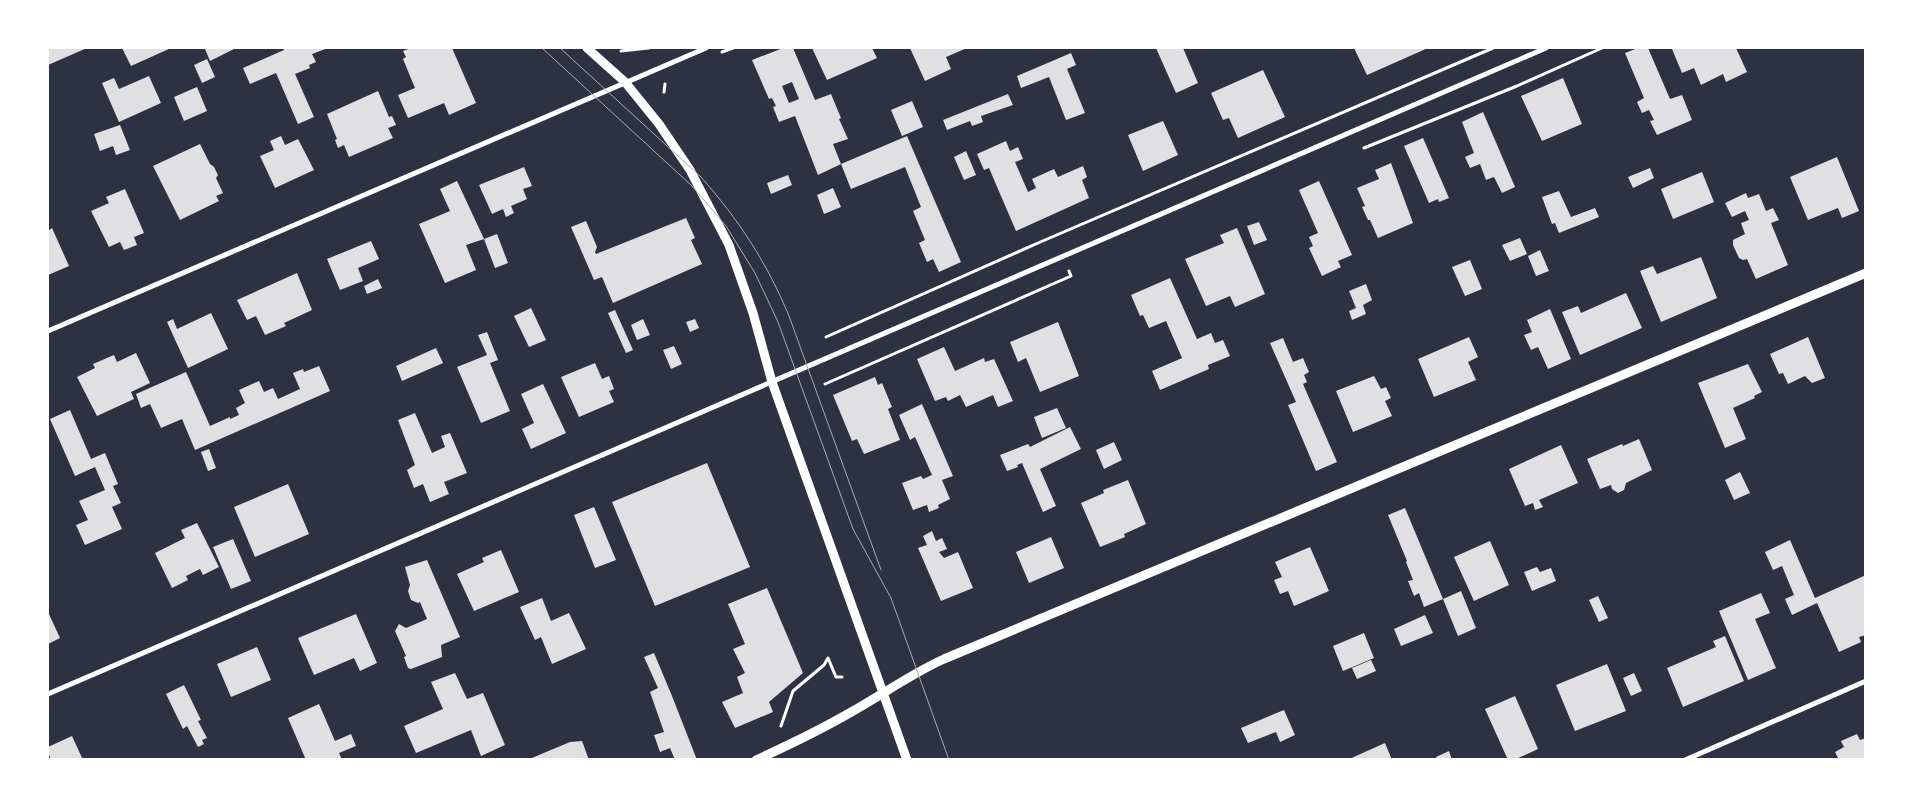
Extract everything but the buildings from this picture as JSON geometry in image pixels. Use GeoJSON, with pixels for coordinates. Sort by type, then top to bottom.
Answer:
{"type":"FeatureCollection","features":[{"type":"Feature","properties":{"kind":"street"},"geometry":{"type":"LineString","coordinates":[[587,48],[626,82],[659,124],[690,170],[729,245],[752,313],[772,382],[907,760]]}},
{"type":"Feature","properties":{"kind":"street"},"geometry":{"type":"LineString","coordinates":[[48,331],[706,48]]}},
{"type":"Feature","properties":{"kind":"street"},"geometry":{"type":"LineString","coordinates":[[48,694],[1546,48]]}},
{"type":"Feature","properties":{"kind":"street"},"geometry":{"type":"LineString","coordinates":[[756,760],[814,732],[918,671],[944,659],[1866,273]]}},
{"type":"Feature","properties":{"kind":"street"},"geometry":{"type":"LineString","coordinates":[[1685,760],[1866,680]]}},
{"type":"Feature","properties":{"kind":"path"},"geometry":{"type":"LineString","coordinates":[[621,51],[649,48]]}},
{"type":"Feature","properties":{"kind":"path"},"geometry":{"type":"LineString","coordinates":[[820,340],[1038,243],[1493,48]]}},
{"type":"Feature","properties":{"kind":"path"},"geometry":{"type":"LineString","coordinates":[[1360,149],[1517,86],[1602,48]]}},
{"type":"Feature","properties":{"kind":"path"},"geometry":{"type":"LineString","coordinates":[[825,384],[1072,276],[1068,269]]}},
{"type":"Feature","properties":{"kind":"path"},"geometry":{"type":"LineString","coordinates":[[779,730],[787,714],[793,691],[824,665],[828,658],[836,677],[842,677]]}},
{"type":"Feature","properties":{"kind":"tram line"},"geometry":{"type":"LineString","coordinates":[[542,48],[692,186],[726,226],[755,273],[778,322],[853,529],[891,598],[949,760]]}},
{"type":"Feature","properties":{"kind":"tram line"},"geometry":{"type":"LineString","coordinates":[[560,48],[701,177],[728,209],[762,260],[789,316],[881,570]]}}]}
